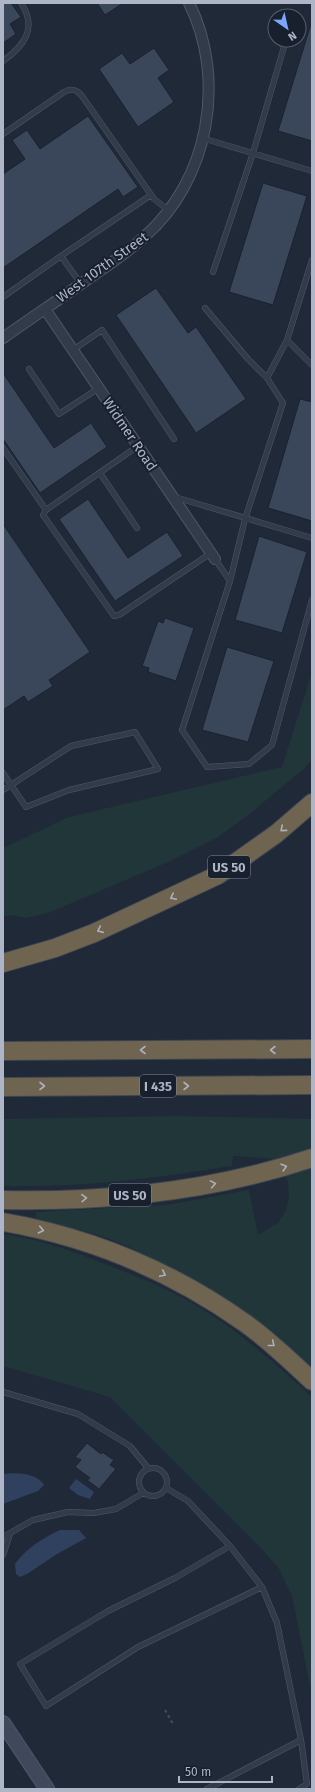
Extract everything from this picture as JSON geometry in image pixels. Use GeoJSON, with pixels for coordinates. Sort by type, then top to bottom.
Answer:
{"type":"FeatureCollection","features":[{"type":"Feature","properties":{"kind":"highway","name":"US 50"},"geometry":{"type":"LineString","coordinates":[[3,964],[55,948],[94,933],[218,875],[276,834],[312,803]]}},
{"type":"Feature","properties":{"kind":"highway"},"geometry":{"type":"LineString","coordinates":[[3,1051],[312,1050]]}},
{"type":"Feature","properties":{"kind":"highway","name":"I 435"},"geometry":{"type":"LineString","coordinates":[[3,1087],[312,1085]]}},
{"type":"Feature","properties":{"kind":"highway","name":"US 50"},"geometry":{"type":"LineString","coordinates":[[3,1200],[92,1198],[163,1192],[255,1176],[312,1158]]}},
{"type":"Feature","properties":{"kind":"highway"},"geometry":{"type":"LineString","coordinates":[[3,1222],[50,1232],[85,1242],[117,1253],[168,1276],[196,1291],[246,1324],[275,1346],[312,1381]]}},
{"type":"Feature","properties":{"kind":"main road"},"geometry":{"type":"LineString","coordinates":[[3,1723],[47,1789]]}},
{"type":"Feature","properties":{"kind":"street","name":"West 107th Street"},"geometry":{"type":"LineString","coordinates":[[3,338],[121,256],[145,237],[179,196],[192,169],[207,118],[209,79],[202,36],[189,3]]}},
{"type":"Feature","properties":{"kind":"street","name":"Widmer Road"},"geometry":{"type":"LineString","coordinates":[[45,309],[213,556]]}},
{"type":"Feature","properties":{"kind":"lane"},"geometry":{"type":"LineString","coordinates":[[3,61],[24,41],[29,30],[29,19],[21,3]]}},
{"type":"Feature","properties":{"kind":"lane"},"geometry":{"type":"LineString","coordinates":[[213,272],[252,153],[284,48]]}},
{"type":"Feature","properties":{"kind":"lane"},"geometry":{"type":"LineString","coordinates":[[3,134],[64,92],[69,89],[74,90],[82,96],[150,195],[168,210]]}},
{"type":"Feature","properties":{"kind":"lane"},"geometry":{"type":"LineString","coordinates":[[202,138],[312,171]]}},
{"type":"Feature","properties":{"kind":"lane"},"geometry":{"type":"LineString","coordinates":[[3,296],[150,195]]}},
{"type":"Feature","properties":{"kind":"lane"},"geometry":{"type":"LineString","coordinates":[[61,256],[81,284]]}},
{"type":"Feature","properties":{"kind":"lane"},"geometry":{"type":"LineString","coordinates":[[267,378],[287,340],[312,260]]}},
{"type":"Feature","properties":{"kind":"lane"},"geometry":{"type":"LineString","coordinates":[[205,308],[248,359],[267,378],[283,403],[245,519],[230,581],[182,730],[207,767],[249,764],[272,745],[312,600]]}},
{"type":"Feature","properties":{"kind":"lane"},"geometry":{"type":"LineString","coordinates":[[73,350],[102,330],[174,439]]}},
{"type":"Feature","properties":{"kind":"lane"},"geometry":{"type":"LineString","coordinates":[[287,340],[312,365]]}},
{"type":"Feature","properties":{"kind":"lane"},"geometry":{"type":"LineString","coordinates":[[29,369],[59,414],[99,388]]}},
{"type":"Feature","properties":{"kind":"lane"},"geometry":{"type":"LineString","coordinates":[[138,446],[46,510],[44,515],[114,616],[119,615],[213,556],[230,581]]}},
{"type":"Feature","properties":{"kind":"lane"},"geometry":{"type":"LineString","coordinates":[[3,448],[46,510]]}},
{"type":"Feature","properties":{"kind":"lane"},"geometry":{"type":"LineString","coordinates":[[100,473],[137,528]]}},
{"type":"Feature","properties":{"kind":"lane"},"geometry":{"type":"LineString","coordinates":[[172,496],[312,538]]}},
{"type":"Feature","properties":{"kind":"lane"},"geometry":{"type":"LineString","coordinates":[[3,773],[11,785],[26,807],[69,790],[158,769],[135,732],[71,746],[11,785],[3,790]]}},
{"type":"Feature","properties":{"kind":"lane"},"geometry":{"type":"LineString","coordinates":[[3,1392],[78,1414],[130,1446],[148,1468]]}},
{"type":"Feature","properties":{"kind":"lane"},"geometry":{"type":"LineString","coordinates":[[3,1537],[33,1520],[68,1512],[94,1513],[116,1509],[143,1493],[154,1496],[159,1495],[166,1488],[168,1480],[162,1470],[158,1468],[148,1468],[140,1475],[139,1484],[143,1493]]}},
{"type":"Feature","properties":{"kind":"lane"},"geometry":{"type":"LineString","coordinates":[[166,1488],[188,1500],[230,1546],[262,1587],[277,1623],[301,1740],[307,1784],[299,1789]]}},
{"type":"Feature","properties":{"kind":"lane"},"geometry":{"type":"LineString","coordinates":[[3,1555],[10,1534]]}},
{"type":"Feature","properties":{"kind":"lane"},"geometry":{"type":"LineString","coordinates":[[230,1546],[175,1578],[108,1611],[20,1664],[46,1706],[138,1647],[262,1587]]}},
{"type":"Feature","properties":{"kind":"lane"},"geometry":{"type":"LineString","coordinates":[[207,1789],[301,1740]]}},
{"type":"Feature","properties":{"kind":"path"},"geometry":{"type":"LineString","coordinates":[[165,1710],[173,1724]]}},
{"type":"Feature","properties":{"kind":"green space"},"geometry":{"type":"Polygon","coordinates":[[[312,672],[312,760],[305,768],[247,816],[218,837],[166,863],[48,913],[26,918],[11,915],[3,917],[3,848],[69,817],[282,767],[312,672]]]}},
{"type":"Feature","properties":{"kind":"green space"},"geometry":{"type":"Polygon","coordinates":[[[176,1116],[312,1119],[312,1368],[280,1340],[246,1314],[173,1269],[113,1240],[36,1218],[36,1212],[166,1205],[249,1190],[258,1235],[278,1223],[286,1210],[289,1195],[288,1182],[277,1159],[233,1156],[232,1166],[175,1174],[89,1184],[3,1186],[3,1119],[176,1116]]]}},
{"type":"Feature","properties":{"kind":"green space"},"geometry":{"type":"Polygon","coordinates":[[[3,1234],[31,1239],[71,1251],[139,1277],[185,1299],[219,1320],[252,1344],[312,1397],[312,1696],[292,1596],[278,1567],[260,1547],[110,1397],[3,1366],[3,1234]]]}},
{"type":"Feature","properties":{"kind":"water"},"geometry":{"type":"Polygon","coordinates":[[[3,1474],[25,1474],[37,1478],[44,1485],[38,1491],[3,1504],[3,1474]]]}},
{"type":"Feature","properties":{"kind":"water"},"geometry":{"type":"Polygon","coordinates":[[[76,1479],[94,1492],[90,1499],[78,1495],[69,1488],[76,1479]]]}},
{"type":"Feature","properties":{"kind":"water"},"geometry":{"type":"Polygon","coordinates":[[[60,1530],[79,1530],[86,1538],[57,1554],[27,1574],[20,1577],[16,1574],[15,1564],[25,1552],[41,1540],[60,1530]]]}},
{"type":"Feature","properties":{"kind":"building"},"geometry":{"type":"Polygon","coordinates":[[[3,3],[11,3],[21,17],[10,24],[16,34],[3,43],[3,3]]]}},
{"type":"Feature","properties":{"kind":"building"},"geometry":{"type":"Polygon","coordinates":[[[97,3],[123,3],[105,15],[97,3]]]}},
{"type":"Feature","properties":{"kind":"building"},"geometry":{"type":"Polygon","coordinates":[[[310,27],[312,27],[312,141],[278,131],[304,48],[307,48],[307,37],[310,27]]]}},
{"type":"Feature","properties":{"kind":"building"},"geometry":{"type":"Polygon","coordinates":[[[154,48],[169,70],[158,78],[174,102],[138,127],[99,69],[122,53],[130,64],[154,48]]]}},
{"type":"Feature","properties":{"kind":"building"},"geometry":{"type":"Polygon","coordinates":[[[88,116],[138,187],[123,197],[118,189],[3,268],[3,174],[25,159],[12,140],[27,130],[40,149],[88,116]]]}},
{"type":"Feature","properties":{"kind":"building"},"geometry":{"type":"Polygon","coordinates":[[[263,183],[307,196],[273,305],[229,292],[263,183]]]}},
{"type":"Feature","properties":{"kind":"building"},"geometry":{"type":"Polygon","coordinates":[[[156,288],[188,333],[196,327],[246,399],[196,433],[116,315],[156,288]]]}},
{"type":"Feature","properties":{"kind":"building"},"geometry":{"type":"Polygon","coordinates":[[[3,373],[54,448],[91,423],[107,447],[40,493],[3,439],[3,373]]]}},
{"type":"Feature","properties":{"kind":"building"},"geometry":{"type":"Polygon","coordinates":[[[300,399],[312,402],[312,521],[268,508],[300,399]]]}},
{"type":"Feature","properties":{"kind":"building"},"geometry":{"type":"Polygon","coordinates":[[[88,499],[128,558],[167,532],[183,556],[115,601],[59,519],[88,499]]]}},
{"type":"Feature","properties":{"kind":"building"},"geometry":{"type":"Polygon","coordinates":[[[3,524],[90,652],[49,680],[53,686],[28,702],[24,696],[3,710],[3,524]]]}},
{"type":"Feature","properties":{"kind":"building"},"geometry":{"type":"Polygon","coordinates":[[[259,536],[307,552],[282,633],[235,620],[259,536]]]}},
{"type":"Feature","properties":{"kind":"building"},"geometry":{"type":"Polygon","coordinates":[[[165,618],[194,628],[176,681],[148,672],[149,668],[142,666],[158,621],[163,623],[165,618]]]}},
{"type":"Feature","properties":{"kind":"building"},"geometry":{"type":"Polygon","coordinates":[[[227,647],[274,661],[248,742],[202,730],[227,647]]]}},
{"type":"Feature","properties":{"kind":"building"},"geometry":{"type":"Polygon","coordinates":[[[87,1443],[101,1454],[102,1452],[114,1460],[110,1465],[116,1469],[99,1489],[87,1480],[90,1478],[75,1467],[81,1460],[75,1457],[87,1443]]]}}]}
